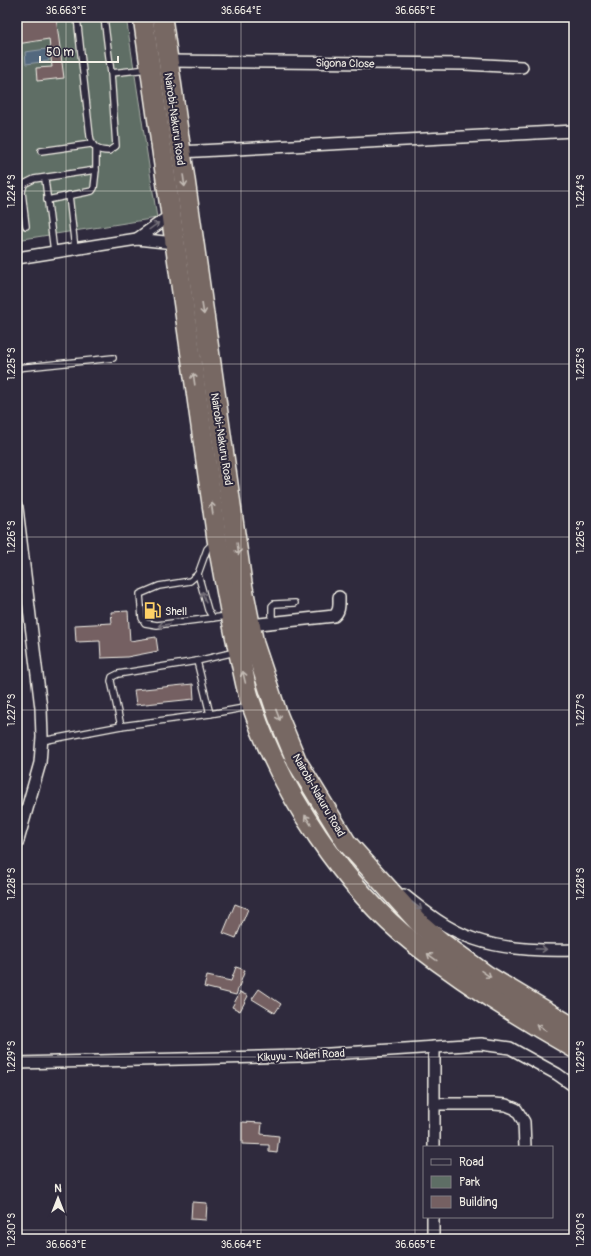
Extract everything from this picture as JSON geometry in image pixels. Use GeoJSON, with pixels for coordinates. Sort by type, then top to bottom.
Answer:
{"type":"FeatureCollection","features":[{"type":"Feature","properties":{"kind":"highway"},"geometry":{"type":"LineString","coordinates":[[143,17],[217,539],[222,617],[238,652],[252,706],[279,771],[329,853],[372,904],[415,944],[485,994],[574,1048]]}},
{"type":"Feature","properties":{"kind":"highway","name":"Nairobi-Nakuru Road"},"geometry":{"type":"LineString","coordinates":[[162,17],[242,583],[254,644],[269,689],[297,762],[346,842],[419,923],[442,943],[486,975],[574,1028]]}},
{"type":"Feature","properties":{"kind":"street","name":"Sigona Close"},"geometry":{"type":"LineString","coordinates":[[168,61],[465,64],[522,67]]}},
{"type":"Feature","properties":{"kind":"street"},"geometry":{"type":"LineString","coordinates":[[180,152],[574,131]]}},
{"type":"Feature","properties":{"kind":"street"},"geometry":{"type":"LineString","coordinates":[[138,239],[171,215]]}},
{"type":"Feature","properties":{"kind":"street"},"geometry":{"type":"LineString","coordinates":[[17,258],[138,239],[174,243]]}},
{"type":"Feature","properties":{"kind":"street"},"geometry":{"type":"LineString","coordinates":[[17,508],[41,708],[42,741],[38,772],[17,844]]}},
{"type":"Feature","properties":{"kind":"street"},"geometry":{"type":"LineString","coordinates":[[250,625],[334,616],[338,613],[339,597]]}},
{"type":"Feature","properties":{"kind":"street"},"geometry":{"type":"LineString","coordinates":[[346,842],[388,883],[425,912],[462,934],[473,939],[507,947],[574,950]]}},
{"type":"Feature","properties":{"kind":"street","name":"Kikuyu - Nderi Road"},"geometry":{"type":"LineString","coordinates":[[17,1063],[299,1056],[481,1044],[510,1048],[557,1074],[574,1086]]}},
{"type":"Feature","properties":{"kind":"street"},"geometry":{"type":"LineString","coordinates":[[434,1047],[434,1146]]}},
{"type":"Feature","properties":{"kind":"street"},"geometry":{"type":"LineString","coordinates":[[434,1104],[494,1104],[506,1105],[516,1109],[524,1122],[525,1146]]}},
{"type":"Feature","properties":{"kind":"street"},"geometry":{"type":"LineString","coordinates":[[433,1218],[433,1239]]}},
{"type":"Feature","properties":{"kind":"lane"},"geometry":{"type":"LineString","coordinates":[[76,17],[91,144],[96,149],[109,151],[116,146],[111,73],[104,17]]}},
{"type":"Feature","properties":{"kind":"lane"},"geometry":{"type":"LineString","coordinates":[[111,73],[150,69]]}},
{"type":"Feature","properties":{"kind":"lane"},"geometry":{"type":"LineString","coordinates":[[41,151],[91,144]]}},
{"type":"Feature","properties":{"kind":"lane"},"geometry":{"type":"LineString","coordinates":[[47,200],[92,191],[94,188],[96,170],[96,149]]}},
{"type":"Feature","properties":{"kind":"lane"},"geometry":{"type":"LineString","coordinates":[[26,226],[22,202],[22,187],[24,184],[34,179],[45,179],[96,170]]}},
{"type":"Feature","properties":{"kind":"lane"},"geometry":{"type":"LineString","coordinates":[[45,179],[54,252]]}},
{"type":"Feature","properties":{"kind":"lane"},"geometry":{"type":"LineString","coordinates":[[69,195],[75,249]]}},
{"type":"Feature","properties":{"kind":"lane"},"geometry":{"type":"LineString","coordinates":[[17,368],[113,358]]}},
{"type":"Feature","properties":{"kind":"lane"},"geometry":{"type":"LineString","coordinates":[[217,539],[207,549],[198,574],[190,581],[159,586],[140,594],[142,618],[145,623],[157,626],[222,617]]}},
{"type":"Feature","properties":{"kind":"lane"},"geometry":{"type":"LineString","coordinates":[[198,574],[208,610],[222,617]]}},
{"type":"Feature","properties":{"kind":"lane"},"geometry":{"type":"LineString","coordinates":[[272,623],[272,606],[274,604],[295,603]]}},
{"type":"Feature","properties":{"kind":"lane"},"geometry":{"type":"LineString","coordinates":[[121,726],[111,681],[112,677],[118,674],[197,661],[238,652]]}},
{"type":"Feature","properties":{"kind":"lane"},"geometry":{"type":"LineString","coordinates":[[197,661],[210,714]]}},
{"type":"Feature","properties":{"kind":"lane"},"geometry":{"type":"LineString","coordinates":[[42,741],[121,726],[210,714],[252,706]]}},
{"type":"Feature","properties":{"kind":"green space"},"geometry":{"type":"Polygon","coordinates":[[[17,17],[126,17],[157,218],[17,240],[17,17]]]}},
{"type":"Feature","properties":{"kind":"water"},"geometry":{"type":"Polygon","coordinates":[[[47,49],[49,61],[26,64],[25,52],[47,49]]]}},
{"type":"Feature","properties":{"kind":"building"},"geometry":{"type":"Polygon","coordinates":[[[17,17],[56,17],[64,78],[37,81],[36,68],[52,67],[49,39],[17,44],[17,17]]]}},
{"type":"Feature","properties":{"kind":"building"},"geometry":{"type":"Polygon","coordinates":[[[128,611],[130,641],[156,637],[158,651],[127,657],[101,658],[100,641],[76,642],[75,625],[112,623],[111,612],[128,611]]]}},
{"type":"Feature","properties":{"kind":"building"},"geometry":{"type":"Polygon","coordinates":[[[193,684],[194,699],[136,705],[134,690],[193,684]]]}},
{"type":"Feature","properties":{"kind":"building"},"geometry":{"type":"Polygon","coordinates":[[[235,904],[248,909],[236,938],[223,933],[235,904]]]}},
{"type":"Feature","properties":{"kind":"building"},"geometry":{"type":"Polygon","coordinates":[[[236,967],[245,970],[236,995],[204,987],[207,976],[231,981],[236,967]]]}},
{"type":"Feature","properties":{"kind":"building"},"geometry":{"type":"Polygon","coordinates":[[[259,989],[281,1004],[275,1013],[252,999],[259,989]]]}},
{"type":"Feature","properties":{"kind":"building"},"geometry":{"type":"Polygon","coordinates":[[[240,992],[248,996],[240,1011],[232,1007],[240,992]]]}},
{"type":"Feature","properties":{"kind":"building"},"geometry":{"type":"Polygon","coordinates":[[[242,1122],[262,1123],[261,1134],[279,1136],[277,1153],[269,1152],[269,1145],[242,1144],[242,1122]]]}},
{"type":"Feature","properties":{"kind":"building"},"geometry":{"type":"Polygon","coordinates":[[[192,1202],[207,1203],[206,1220],[191,1219],[192,1202]]]}},
{"type":"Feature","properties":{"kind":"place","name":"Shell"},"geometry":{"type":"Point","coordinates":[152,611]}}]}
